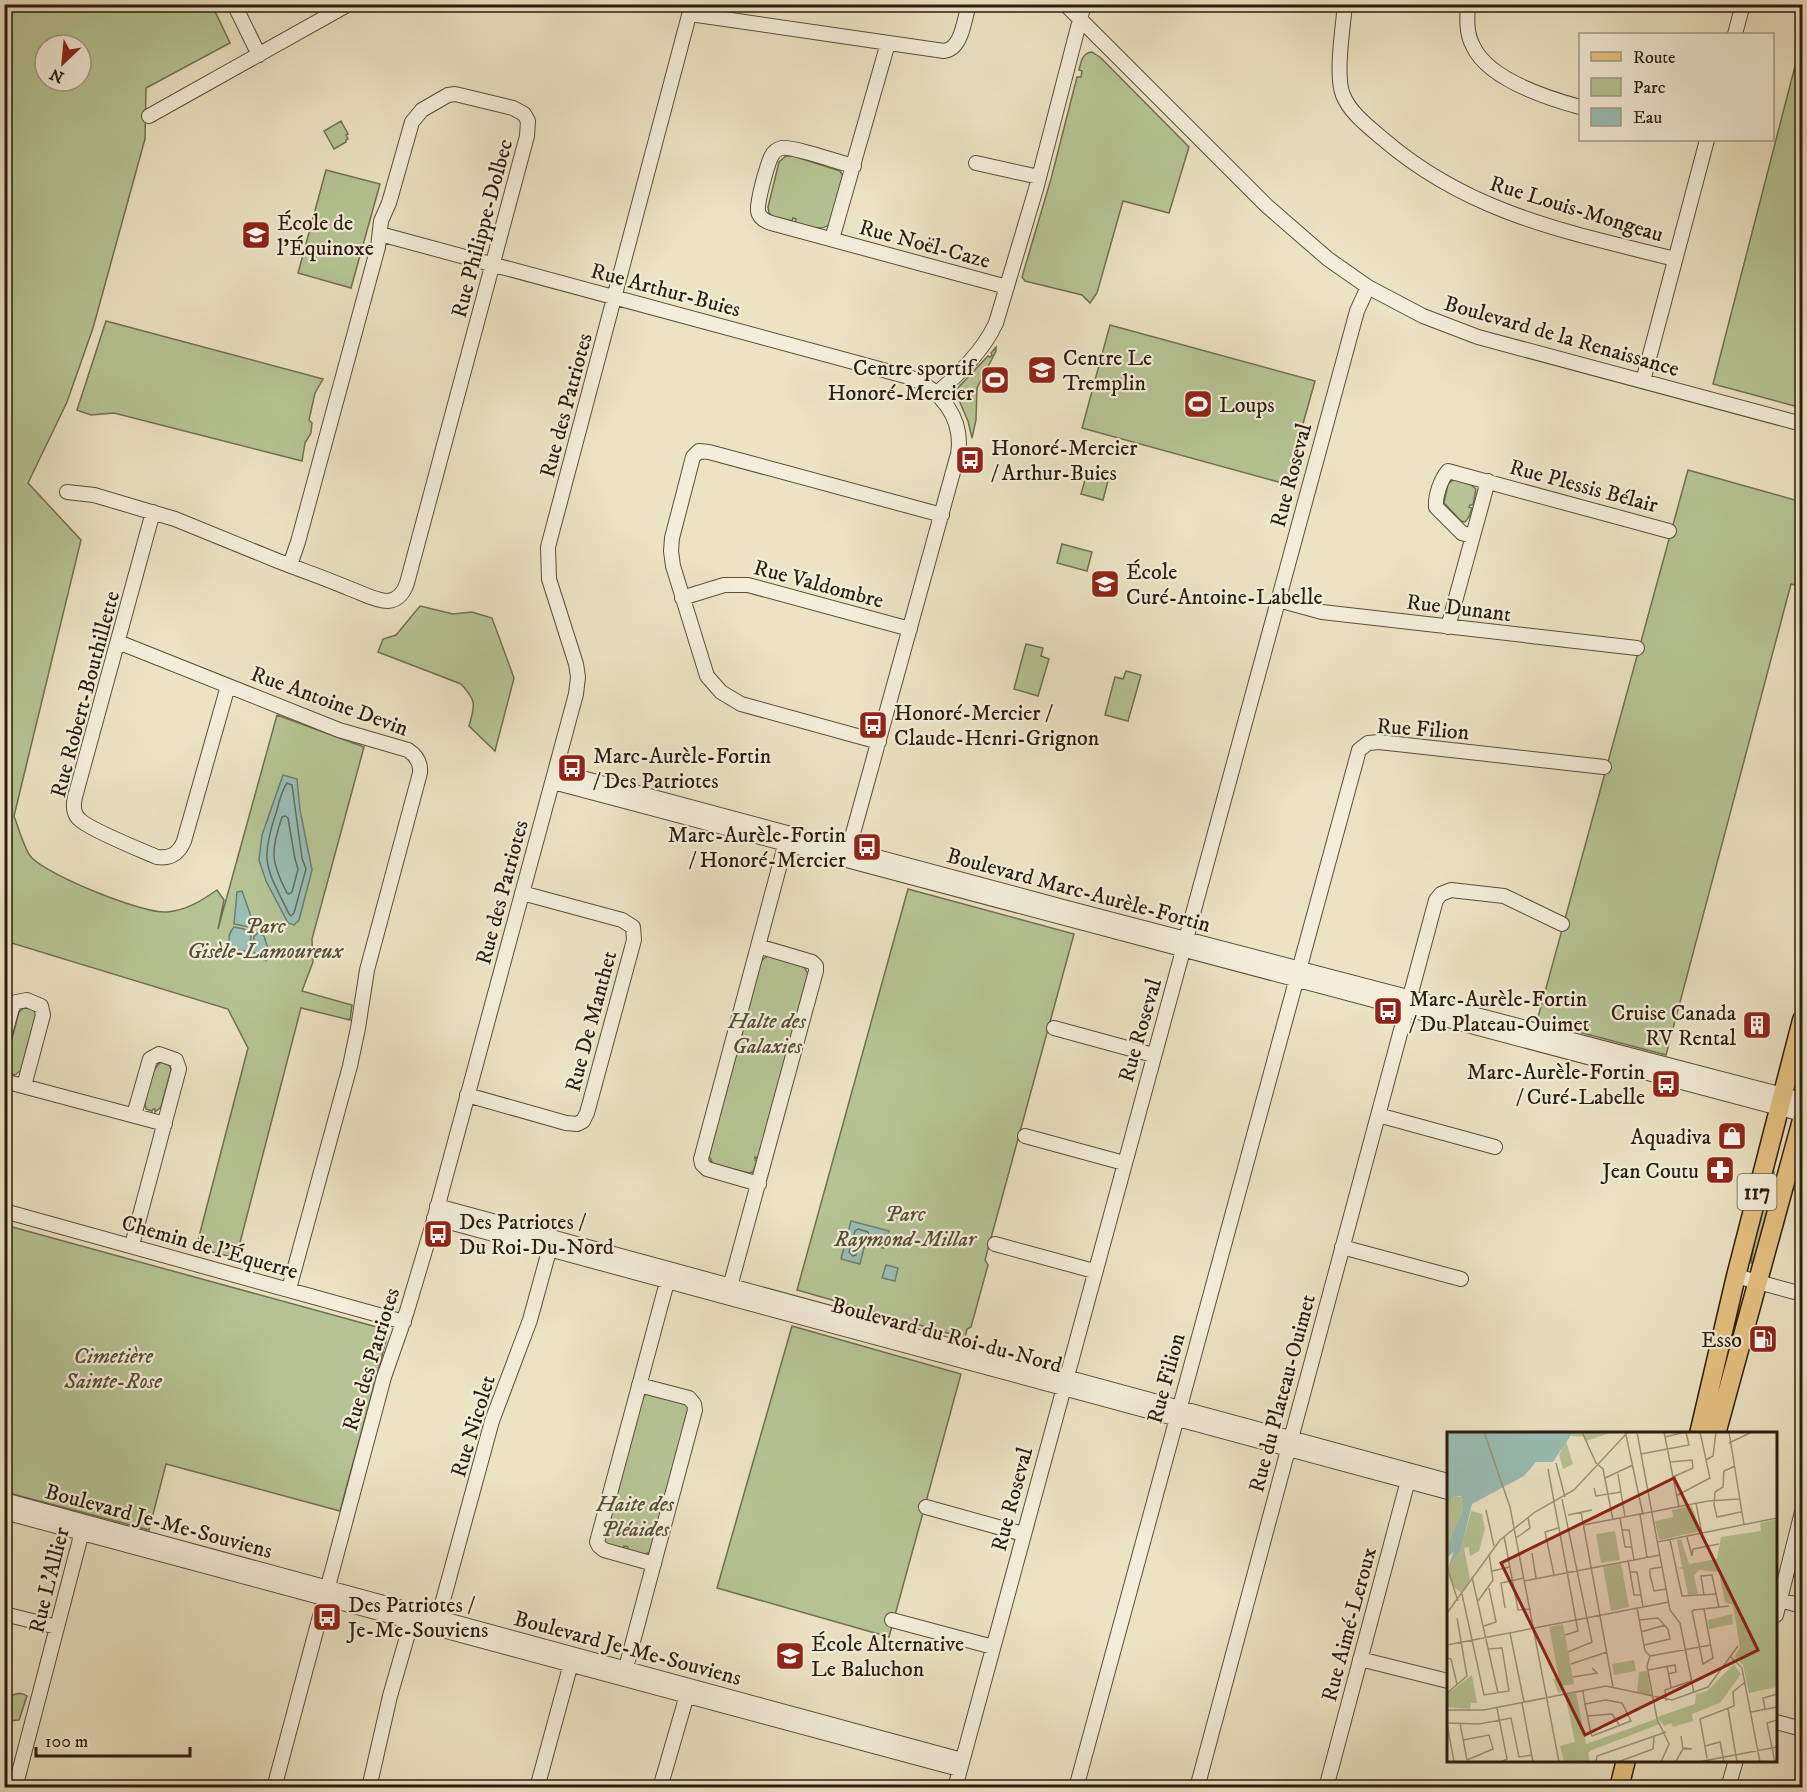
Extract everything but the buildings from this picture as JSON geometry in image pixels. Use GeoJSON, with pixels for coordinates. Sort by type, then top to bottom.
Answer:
{"type":"FeatureCollection","features":[{"type":"Feature","properties":{"kind":"main road","name":"117"},"geometry":{"type":"LineString","coordinates":[[1699,1432],[1736,1276],[1803,1020]]}},
{"type":"Feature","properties":{"kind":"main road","name":"117"},"geometry":{"type":"LineString","coordinates":[[1717,1432],[1803,1120]]}},
{"type":"Feature","properties":{"kind":"main road"},"geometry":{"type":"LineString","coordinates":[[1619,1788],[1626,1762]]}},
{"type":"Feature","properties":{"kind":"street"},"geometry":{"type":"LineString","coordinates":[[234,4],[259,54]]}},
{"type":"Feature","properties":{"kind":"street"},"geometry":{"type":"LineString","coordinates":[[148,116],[349,4]]}},
{"type":"Feature","properties":{"kind":"street"},"geometry":{"type":"LineString","coordinates":[[691,9],[940,51],[951,50],[958,41],[969,4]]}},
{"type":"Feature","properties":{"kind":"street","name":"Boulevard de la Renaissance"},"geometry":{"type":"LineString","coordinates":[[1065,4],[1261,200],[1314,247],[1368,287],[1423,316],[1468,333],[1803,424]]}},
{"type":"Feature","properties":{"kind":"street"},"geometry":{"type":"LineString","coordinates":[[847,855],[958,454],[959,440],[953,417],[937,393],[989,338],[996,323],[1039,177],[1084,4]]}},
{"type":"Feature","properties":{"kind":"street","name":"Rue Louis-Mongeau"},"geometry":{"type":"LineString","coordinates":[[1345,4],[1340,76],[1342,92],[1352,110],[1398,151],[1449,186],[1501,211],[1548,226],[1676,259]]}},
{"type":"Feature","properties":{"kind":"street"},"geometry":{"type":"LineString","coordinates":[[1468,4],[1468,34],[1474,50],[1486,63],[1527,88],[1579,106]]}},
{"type":"Feature","properties":{"kind":"street"},"geometry":{"type":"LineString","coordinates":[[1735,33],[1743,4]]}},
{"type":"Feature","properties":{"kind":"street","name":"Rue des Patriotes"},"geometry":{"type":"LineString","coordinates":[[274,1788],[384,1377],[404,1322],[435,1212],[576,694],[578,677],[572,648],[549,579],[548,548],[691,9]]}},
{"type":"Feature","properties":{"kind":"street","name":"Rue Noël-Caze"},"geometry":{"type":"LineString","coordinates":[[832,239],[888,44]]}},
{"type":"Feature","properties":{"kind":"street","name":"Rue Philippe-Dolbec"},"geometry":{"type":"LineString","coordinates":[[67,492],[94,495],[183,522],[290,565],[382,600],[393,600],[403,592],[529,128],[524,114],[509,106],[455,94],[419,112],[414,118],[391,197],[381,221],[380,234],[290,565]]}},
{"type":"Feature","properties":{"kind":"street"},"geometry":{"type":"LineString","coordinates":[[1643,381],[1705,141]]}},
{"type":"Feature","properties":{"kind":"street","name":"Rue Noël-Caze"},"geometry":{"type":"LineString","coordinates":[[854,166],[786,148],[775,151],[770,161],[759,205],[761,218],[771,223],[1007,287]]}},
{"type":"Feature","properties":{"kind":"street"},"geometry":{"type":"LineString","coordinates":[[976,163],[1039,177]]}},
{"type":"Feature","properties":{"kind":"street","name":"Rue Arthur-Buies"},"geometry":{"type":"LineString","coordinates":[[380,234],[909,377],[920,381],[937,393]]}},
{"type":"Feature","properties":{"kind":"street","name":"Rue Roseval"},"geometry":{"type":"LineString","coordinates":[[955,1788],[1357,311],[1368,287]]}},
{"type":"Feature","properties":{"kind":"street"},"geometry":{"type":"LineString","coordinates":[[879,742],[747,706],[725,696],[710,681],[703,666],[672,561],[671,543],[693,457],[699,451],[709,452],[942,515]]}},
{"type":"Feature","properties":{"kind":"street","name":"Rue Plessis Bélair"},"geometry":{"type":"LineString","coordinates":[[1472,536],[1462,532],[1435,505],[1443,478],[1448,471],[1669,531]]}},
{"type":"Feature","properties":{"kind":"street","name":"Rue Plessis Bélair"},"geometry":{"type":"LineString","coordinates":[[1448,627],[1488,481]]}},
{"type":"Feature","properties":{"kind":"street","name":"Rue Robert-Bouthillette"},"geometry":{"type":"LineString","coordinates":[[153,512],[75,797],[76,816],[83,823],[154,855],[165,858],[177,852],[183,844],[228,686]]}},
{"type":"Feature","properties":{"kind":"street","name":"Rue Valdombre"},"geometry":{"type":"LineString","coordinates":[[682,598],[724,585],[748,585],[910,629]]}},
{"type":"Feature","properties":{"kind":"street","name":"Rue Dunant"},"geometry":{"type":"LineString","coordinates":[[1278,600],[1318,612],[1637,648]]}},
{"type":"Feature","properties":{"kind":"street","name":"Rue Antoine Devin"},"geometry":{"type":"LineString","coordinates":[[118,642],[339,730],[408,750],[416,758],[420,767],[367,970],[350,1066],[289,1290]]}},
{"type":"Feature","properties":{"kind":"street","name":"Rue Filion"},"geometry":{"type":"LineString","coordinates":[[1076,1788],[1358,754],[1363,745],[1371,742],[1388,742],[1604,767]]}},
{"type":"Feature","properties":{"kind":"street","name":"Boulevard Marc-Aurèle-Fortin"},"geometry":{"type":"LineString","coordinates":[[554,776],[1781,1101],[1803,1114]]}},
{"type":"Feature","properties":{"kind":"street"},"geometry":{"type":"LineString","coordinates":[[759,1184],[709,1170],[703,1166],[701,1159],[787,839]]}},
{"type":"Feature","properties":{"kind":"street","name":"Rue du Plateau-Ouimet"},"geometry":{"type":"LineString","coordinates":[[1197,1788],[1436,900],[1448,890],[1504,896],[1562,924]]}},
{"type":"Feature","properties":{"kind":"street","name":"Rue De Manthet"},"geometry":{"type":"LineString","coordinates":[[466,1095],[566,1123],[577,1124],[586,1116],[598,1075],[634,940],[633,927],[622,920],[522,893]]}},
{"type":"Feature","properties":{"kind":"street"},"geometry":{"type":"LineString","coordinates":[[729,1291],[816,968],[814,963],[809,961],[758,946]]}},
{"type":"Feature","properties":{"kind":"street"},"geometry":{"type":"LineString","coordinates":[[4,1037],[12,1008],[16,1002],[27,1000],[41,1006],[43,1015],[24,1086]]}},
{"type":"Feature","properties":{"kind":"street"},"geometry":{"type":"LineString","coordinates":[[1054,1028],[1153,1055]]}},
{"type":"Feature","properties":{"kind":"street"},"geometry":{"type":"LineString","coordinates":[[132,1245],[179,1069],[176,1060],[156,1055],[150,1059],[134,1115]]}},
{"type":"Feature","properties":{"kind":"street"},"geometry":{"type":"LineString","coordinates":[[4,1082],[165,1124]]}},
{"type":"Feature","properties":{"kind":"street","name":"Boulevard Marc-Aurèle-Fortin"},"geometry":{"type":"LineString","coordinates":[[1781,1101],[1803,1100]]}},
{"type":"Feature","properties":{"kind":"street"},"geometry":{"type":"LineString","coordinates":[[1378,1115],[1495,1147]]}},
{"type":"Feature","properties":{"kind":"street"},"geometry":{"type":"LineString","coordinates":[[1025,1136],[1124,1163]]}},
{"type":"Feature","properties":{"kind":"street","name":"Chemin de l'Équerre"},"geometry":{"type":"LineString","coordinates":[[4,1212],[132,1245],[404,1322]]}},
{"type":"Feature","properties":{"kind":"street","name":"Boulevard du Roi-du-Nord"},"geometry":{"type":"LineString","coordinates":[[435,1212],[1410,1476],[1447,1491]]}},
{"type":"Feature","properties":{"kind":"street","name":"Rue Nicolet"},"geometry":{"type":"LineString","coordinates":[[437,1622],[490,1428],[533,1312],[551,1243]]}},
{"type":"Feature","properties":{"kind":"street"},"geometry":{"type":"LineString","coordinates":[[995,1244],[1094,1271]]}},
{"type":"Feature","properties":{"kind":"street"},"geometry":{"type":"LineString","coordinates":[[1342,1247],[1461,1279]]}},
{"type":"Feature","properties":{"kind":"street"},"geometry":{"type":"LineString","coordinates":[[654,1564],[604,1551],[597,1542],[669,1275]]}},
{"type":"Feature","properties":{"kind":"street"},"geometry":{"type":"LineString","coordinates":[[1736,1276],[1803,1294]]}},
{"type":"Feature","properties":{"kind":"street"},"geometry":{"type":"LineString","coordinates":[[625,1673],[695,1407],[689,1398],[639,1385]]}},
{"type":"Feature","properties":{"kind":"street","name":"Boulevard du Roi-du-Nord"},"geometry":{"type":"LineString","coordinates":[[1410,1476],[1447,1481]]}},
{"type":"Feature","properties":{"kind":"street","name":"Rue Aimé-Leroux"},"geometry":{"type":"LineString","coordinates":[[1326,1788],[1410,1476]]}},
{"type":"Feature","properties":{"kind":"street","name":"Boulevard Je-Me-Souviens"},"geometry":{"type":"LineString","coordinates":[[4,1500],[83,1527],[961,1765]]}},
{"type":"Feature","properties":{"kind":"street"},"geometry":{"type":"LineString","coordinates":[[926,1507],[1023,1534]]}},
{"type":"Feature","properties":{"kind":"street","name":"Boulevard Je-Me-Souviens"},"geometry":{"type":"LineString","coordinates":[[4,1512],[83,1527]]}},
{"type":"Feature","properties":{"kind":"street"},"geometry":{"type":"LineString","coordinates":[[1803,1512],[1778,1600],[1803,1606]]}},
{"type":"Feature","properties":{"kind":"street","name":"Rue L'Allier"},"geometry":{"type":"LineString","coordinates":[[15,1788],[83,1527]]}},
{"type":"Feature","properties":{"kind":"street"},"geometry":{"type":"LineString","coordinates":[[4,1614],[57,1627]]}},
{"type":"Feature","properties":{"kind":"street"},"geometry":{"type":"LineString","coordinates":[[369,1788],[390,1696],[413,1616]]}},
{"type":"Feature","properties":{"kind":"street"},"geometry":{"type":"LineString","coordinates":[[892,1620],[993,1647]]}},
{"type":"Feature","properties":{"kind":"street"},"geometry":{"type":"LineString","coordinates":[[537,1788],[572,1659]]}},
{"type":"Feature","properties":{"kind":"street"},"geometry":{"type":"LineString","coordinates":[[1360,1659],[1447,1681]]}},
{"type":"Feature","properties":{"kind":"street"},"geometry":{"type":"LineString","coordinates":[[660,1788],[688,1691]]}},
{"type":"Feature","properties":{"kind":"street"},"geometry":{"type":"LineString","coordinates":[[1777,1722],[1803,1729]]}},
{"type":"Feature","properties":{"kind":"street"},"geometry":{"type":"LineString","coordinates":[[1728,1788],[1736,1762]]}},
{"type":"Feature","properties":{"kind":"green space","name":"Parc Gisèle-Lamoureux"},"geometry":{"type":"Polygon","coordinates":[[[4,5],[212,5],[230,43],[146,88],[145,139],[93,328],[67,402],[28,483],[81,540],[14,816],[24,845],[29,855],[42,866],[76,884],[118,901],[155,911],[167,912],[181,909],[217,890],[224,900],[218,929],[277,715],[364,747],[312,939],[313,962],[302,991],[352,1005],[350,1020],[301,1008],[236,1258],[196,1248],[248,1048],[228,1009],[5,941],[4,5]]]}},
{"type":"Feature","properties":{"kind":"green space"},"geometry":{"type":"Polygon","coordinates":[[[1802,39],[1802,408],[1713,384],[1802,39]]]}},
{"type":"Feature","properties":{"kind":"green space"},"geometry":{"type":"Polygon","coordinates":[[[1092,52],[1101,58],[1189,147],[1169,213],[1123,201],[1097,293],[1090,303],[1082,295],[1025,281],[1022,277],[1051,179],[1077,77],[1081,77],[1082,71],[1079,70],[1081,61],[1086,54],[1092,52]]]}},
{"type":"Feature","properties":{"kind":"green space"},"geometry":{"type":"Polygon","coordinates":[[[341,121],[348,134],[346,135],[348,139],[334,149],[324,131],[341,121]]]}},
{"type":"Feature","properties":{"kind":"green space"},"geometry":{"type":"Polygon","coordinates":[[[786,156],[793,156],[840,171],[843,176],[829,225],[821,228],[812,227],[795,222],[796,219],[793,218],[792,221],[774,217],[769,213],[768,207],[779,162],[786,156]]]}},
{"type":"Feature","properties":{"kind":"green space"},"geometry":{"type":"Polygon","coordinates":[[[326,170],[380,184],[351,288],[298,273],[326,170]]]}},
{"type":"Feature","properties":{"kind":"green space"},"geometry":{"type":"Polygon","coordinates":[[[106,321],[323,379],[315,393],[309,420],[312,423],[311,433],[305,443],[302,461],[114,413],[91,415],[77,410],[106,321]]]}},
{"type":"Feature","properties":{"kind":"green space","name":"Loups"},"geometry":{"type":"Polygon","coordinates":[[[1110,325],[1315,381],[1286,484],[1082,428],[1110,325]]]}},
{"type":"Feature","properties":{"kind":"green space"},"geometry":{"type":"Polygon","coordinates":[[[996,347],[977,388],[976,420],[972,438],[968,421],[955,391],[988,356],[992,355],[996,347]]]}},
{"type":"Feature","properties":{"kind":"green space"},"geometry":{"type":"Polygon","coordinates":[[[1088,470],[1109,477],[1103,500],[1081,494],[1088,470]]]}},
{"type":"Feature","properties":{"kind":"green space"},"geometry":{"type":"Polygon","coordinates":[[[1688,470],[1802,502],[1802,587],[1791,584],[1666,1055],[1537,1021],[1688,470]]]}},
{"type":"Feature","properties":{"kind":"green space"},"geometry":{"type":"Polygon","coordinates":[[[1454,479],[1469,483],[1476,489],[1473,505],[1469,507],[1472,508],[1469,517],[1465,522],[1461,521],[1444,503],[1448,484],[1454,479]]]}},
{"type":"Feature","properties":{"kind":"green space"},"geometry":{"type":"Polygon","coordinates":[[[1062,544],[1092,552],[1087,571],[1057,563],[1062,544]]]}},
{"type":"Feature","properties":{"kind":"green space"},"geometry":{"type":"Polygon","coordinates":[[[420,606],[453,614],[472,612],[492,618],[514,678],[495,751],[469,726],[473,704],[470,695],[461,684],[378,652],[383,639],[396,635],[420,606]]]}},
{"type":"Feature","properties":{"kind":"green space"},"geometry":{"type":"Polygon","coordinates":[[[1026,644],[1043,648],[1041,656],[1049,659],[1038,696],[1014,689],[1026,644]]]}},
{"type":"Feature","properties":{"kind":"green space"},"geometry":{"type":"Polygon","coordinates":[[[1126,671],[1141,675],[1128,721],[1105,715],[1115,677],[1123,679],[1126,671]]]}},
{"type":"Feature","properties":{"kind":"green space","name":"Parc Raymond-Millar"},"geometry":{"type":"Polygon","coordinates":[[[908,889],[1074,934],[985,1260],[988,1265],[971,1327],[967,1329],[965,1338],[797,1290],[908,889]]]}},
{"type":"Feature","properties":{"kind":"green space","name":"Halte des Galaxies"},"geometry":{"type":"Polygon","coordinates":[[[768,956],[804,967],[808,974],[758,1158],[755,1157],[757,1161],[753,1172],[749,1173],[713,1164],[709,1156],[761,962],[768,956]]]}},
{"type":"Feature","properties":{"kind":"green space"},"geometry":{"type":"Polygon","coordinates":[[[25,1007],[34,1010],[36,1015],[21,1070],[15,1075],[6,1072],[5,1065],[19,1012],[25,1007]]]}},
{"type":"Feature","properties":{"kind":"green space"},"geometry":{"type":"Polygon","coordinates":[[[161,1062],[169,1065],[171,1070],[161,1107],[155,1112],[155,1109],[152,1111],[146,1109],[145,1105],[154,1070],[161,1062]]]}},
{"type":"Feature","properties":{"kind":"green space"},"geometry":{"type":"Polygon","coordinates":[[[1772,1171],[1774,1172],[1765,1228],[1755,1264],[1751,1263],[1757,1226],[1772,1171]]]}},
{"type":"Feature","properties":{"kind":"green space","name":"Cimetière Sainte-Rose"},"geometry":{"type":"Polygon","coordinates":[[[5,1225],[384,1329],[387,1335],[386,1341],[340,1511],[166,1464],[149,1530],[5,1492],[5,1225]]]}},
{"type":"Feature","properties":{"kind":"green space"},"geometry":{"type":"Polygon","coordinates":[[[792,1326],[961,1374],[889,1637],[717,1588],[792,1326]]]}},
{"type":"Feature","properties":{"kind":"green space","name":"Haite des Pléaides"},"geometry":{"type":"Polygon","coordinates":[[[646,1394],[687,1404],[689,1411],[650,1552],[644,1555],[627,1551],[628,1547],[624,1546],[623,1550],[605,1543],[604,1537],[643,1397],[646,1394]]]}},
{"type":"Feature","properties":{"kind":"green space"},"geometry":{"type":"Polygon","coordinates":[[[5,1688],[10,1697],[18,1694],[27,1696],[19,1720],[5,1721],[5,1688]]]}},
{"type":"Feature","properties":{"kind":"water"},"geometry":{"type":"Polygon","coordinates":[[[283,775],[297,779],[300,810],[312,870],[299,920],[294,925],[288,923],[266,881],[259,860],[262,835],[283,775]]]}},
{"type":"Feature","properties":{"kind":"water"},"geometry":{"type":"Polygon","coordinates":[[[242,891],[253,922],[249,927],[234,924],[237,892],[242,891]]]}},
{"type":"Feature","properties":{"kind":"water"},"geometry":{"type":"Polygon","coordinates":[[[234,927],[244,929],[251,936],[249,951],[236,951],[231,946],[229,937],[234,927]]]}},
{"type":"Feature","properties":{"kind":"water"},"geometry":{"type":"Polygon","coordinates":[[[258,933],[264,936],[270,955],[266,961],[252,951],[254,936],[258,933]]]}},
{"type":"Feature","properties":{"kind":"water"},"geometry":{"type":"Polygon","coordinates":[[[851,1221],[889,1231],[884,1248],[865,1244],[860,1264],[841,1259],[851,1221]]]}},
{"type":"Feature","properties":{"kind":"water"},"geometry":{"type":"Polygon","coordinates":[[[886,1265],[898,1268],[895,1281],[882,1278],[886,1265]]]}},
{"type":"Feature","properties":{"kind":"place","name":"École de l'Équinoxe"},"geometry":{"type":"Point","coordinates":[256,235]}},
{"type":"Feature","properties":{"kind":"place","name":"Centre Le Tremplin"},"geometry":{"type":"Point","coordinates":[1042,370]}},
{"type":"Feature","properties":{"kind":"place","name":"Centre sportif Honoré-Mercier"},"geometry":{"type":"Point","coordinates":[995,380]}},
{"type":"Feature","properties":{"kind":"place","name":"Loups"},"geometry":{"type":"Point","coordinates":[1198,404]}},
{"type":"Feature","properties":{"kind":"place","name":"Honoré-Mercier / Arthur-Buies"},"geometry":{"type":"Point","coordinates":[970,460]}},
{"type":"Feature","properties":{"kind":"place","name":"École Curé-Antoine-Labelle"},"geometry":{"type":"Point","coordinates":[1105,584]}},
{"type":"Feature","properties":{"kind":"place","name":"Honoré-Mercier / Claude-Henri-Grignon"},"geometry":{"type":"Point","coordinates":[873,725]}},
{"type":"Feature","properties":{"kind":"place","name":"Marc-Aurèle-Fortin / Des Patriotes"},"geometry":{"type":"Point","coordinates":[572,768]}},
{"type":"Feature","properties":{"kind":"place","name":"Marc-Aurèle-Fortin / Honoré-Mercier"},"geometry":{"type":"Point","coordinates":[867,847]}},
{"type":"Feature","properties":{"kind":"place","name":"Marc-Aurèle-Fortin / Du Plateau-Ouimet"},"geometry":{"type":"Point","coordinates":[1388,1011]}},
{"type":"Feature","properties":{"kind":"place","name":"Cruise Canada RV Rental"},"geometry":{"type":"Point","coordinates":[1757,1025]}},
{"type":"Feature","properties":{"kind":"place","name":"Marc-Aurèle-Fortin / Curé-Labelle"},"geometry":{"type":"Point","coordinates":[1666,1084]}},
{"type":"Feature","properties":{"kind":"place","name":"Aquadiva"},"geometry":{"type":"Point","coordinates":[1732,1136]}},
{"type":"Feature","properties":{"kind":"place","name":"Jean Coutu"},"geometry":{"type":"Point","coordinates":[1720,1170]}},
{"type":"Feature","properties":{"kind":"place","name":"Des Patriotes / Du Roi-Du-Nord"},"geometry":{"type":"Point","coordinates":[438,1234]}},
{"type":"Feature","properties":{"kind":"place","name":"Esso"},"geometry":{"type":"Point","coordinates":[1763,1339]}},
{"type":"Feature","properties":{"kind":"place","name":"Des Patriotes / Je-Me-Souviens"},"geometry":{"type":"Point","coordinates":[327,1617]}},
{"type":"Feature","properties":{"kind":"place","name":"École Alternative Le Baluchon"},"geometry":{"type":"Point","coordinates":[790,1656]}}]}
